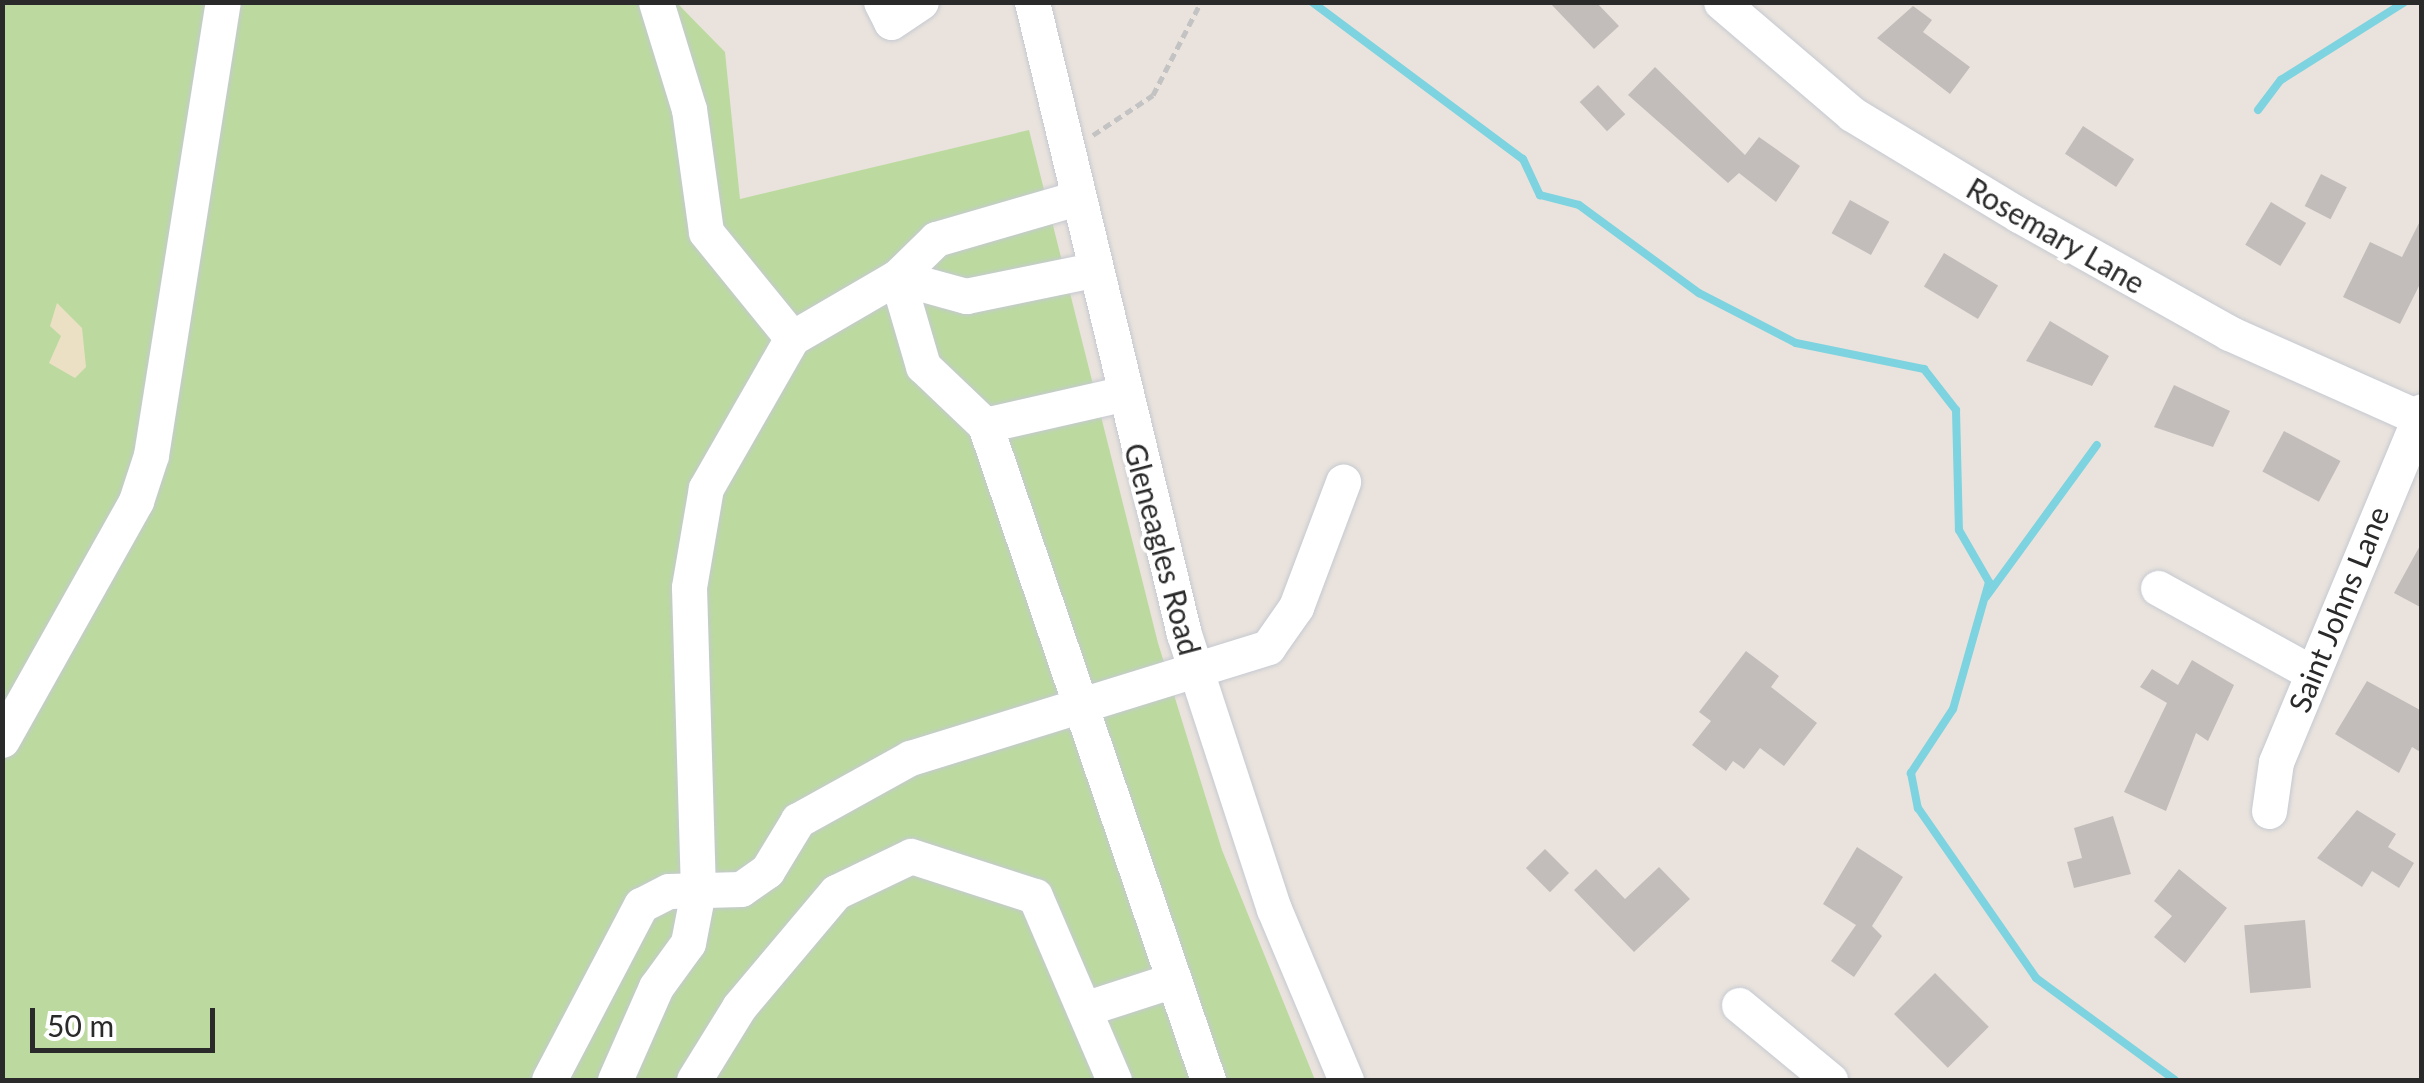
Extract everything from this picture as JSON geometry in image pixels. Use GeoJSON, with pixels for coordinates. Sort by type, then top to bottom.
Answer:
{"type":"FeatureCollection","features":[{"type":"Feature","properties":{"kind":"street"},"geometry":{"type":"LineString","coordinates":[[2,740],[136,501],[151,456],[223,2]]}},
{"type":"Feature","properties":{"kind":"street"},"geometry":{"type":"LineString","coordinates":[[656,2],[689,109],[706,232],[792,338]]}},
{"type":"Feature","properties":{"kind":"street"},"geometry":{"type":"LineString","coordinates":[[882,2],[891,22],[921,2]]}},
{"type":"Feature","properties":{"kind":"street","name":"Gleneagles Road"},"geometry":{"type":"LineString","coordinates":[[1032,2],[1122,394],[1196,672],[1274,909],[1346,1080]]}},
{"type":"Feature","properties":{"kind":"street","name":"Rosemary Lane"},"geometry":{"type":"LineString","coordinates":[[1721,2],[1852,114],[2018,215],[2228,333],[2421,416]]}},
{"type":"Feature","properties":{"kind":"street"},"geometry":{"type":"LineString","coordinates":[[615,1080],[656,987],[688,944],[698,891],[689,605],[706,488],[792,338],[897,277],[936,239],[1077,198]]}},
{"type":"Feature","properties":{"kind":"street"},"geometry":{"type":"LineString","coordinates":[[897,277],[966,296],[1093,270]]}},
{"type":"Feature","properties":{"kind":"street"},"geometry":{"type":"LineString","coordinates":[[897,277],[923,366],[985,425],[1075,703],[1208,1080]]}},
{"type":"Feature","properties":{"kind":"street"},"geometry":{"type":"LineString","coordinates":[[985,425],[1122,394]]}},
{"type":"Feature","properties":{"kind":"street","name":"Saint Johns Lane"},"geometry":{"type":"LineString","coordinates":[[2269,811],[2276,762],[2310,672],[2421,416]]}},
{"type":"Feature","properties":{"kind":"street"},"geometry":{"type":"LineString","coordinates":[[549,1080],[640,905],[669,890],[741,889],[767,871],[798,820],[831,796],[910,758],[1075,703],[1196,672],[1268,647],[1296,607],[1343,482]]}},
{"type":"Feature","properties":{"kind":"street"},"geometry":{"type":"LineString","coordinates":[[2158,588],[2310,672]]}},
{"type":"Feature","properties":{"kind":"street"},"geometry":{"type":"LineString","coordinates":[[694,1080],[740,1007],[836,892],[912,856],[1035,896],[1114,1080]]}},
{"type":"Feature","properties":{"kind":"street"},"geometry":{"type":"LineString","coordinates":[[1084,1008],[1173,980]]}},
{"type":"Feature","properties":{"kind":"street"},"geometry":{"type":"LineString","coordinates":[[1738,1005],[1830,1080]]}},
{"type":"Feature","properties":{"kind":"path"},"geometry":{"type":"LineString","coordinates":[[1091,136],[1153,95],[1200,2]]}},
{"type":"Feature","properties":{"kind":"green space"},"geometry":{"type":"Polygon","coordinates":[[[2,3],[677,3],[725,52],[740,199],[1029,130],[1158,643],[1222,850],[1315,1080],[3,1080],[2,3]]]}},
{"type":"Feature","properties":{"kind":"sand"},"geometry":{"type":"Polygon","coordinates":[[[57,303],[82,328],[86,367],[75,378],[49,363],[61,336],[50,326],[57,303]]]}},
{"type":"Feature","properties":{"kind":"building"},"geometry":{"type":"Polygon","coordinates":[[[1549,2],[1596,2],[1619,26],[1594,49],[1549,2]]]}},
{"type":"Feature","properties":{"kind":"building"},"geometry":{"type":"Polygon","coordinates":[[[1913,6],[1932,20],[1923,32],[1970,67],[1950,94],[1877,38],[1913,6]]]}},
{"type":"Feature","properties":{"kind":"building"},"geometry":{"type":"Polygon","coordinates":[[[1655,67],[1745,155],[1759,137],[1800,166],[1776,202],[1739,173],[1728,183],[1628,95],[1655,67]]]}},
{"type":"Feature","properties":{"kind":"building"},"geometry":{"type":"Polygon","coordinates":[[[1598,85],[1625,114],[1607,131],[1580,102],[1598,85]]]}},
{"type":"Feature","properties":{"kind":"building"},"geometry":{"type":"Polygon","coordinates":[[[2083,126],[2134,159],[2116,187],[2065,154],[2083,126]]]}},
{"type":"Feature","properties":{"kind":"building"},"geometry":{"type":"Polygon","coordinates":[[[2321,174],[2347,187],[2330,219],[2305,206],[2321,174]]]}},
{"type":"Feature","properties":{"kind":"building"},"geometry":{"type":"Polygon","coordinates":[[[1850,200],[1889,222],[1871,255],[1832,233],[1850,200]]]}},
{"type":"Feature","properties":{"kind":"building"},"geometry":{"type":"Polygon","coordinates":[[[2271,202],[2306,223],[2280,266],[2245,245],[2271,202]]]}},
{"type":"Feature","properties":{"kind":"building"},"geometry":{"type":"Polygon","coordinates":[[[2422,217],[2422,280],[2400,324],[2343,297],[2370,242],[2402,257],[2422,217]]]}},
{"type":"Feature","properties":{"kind":"building"},"geometry":{"type":"Polygon","coordinates":[[[1944,253],[1998,285],[1978,319],[1924,286],[1944,253]]]}},
{"type":"Feature","properties":{"kind":"building"},"geometry":{"type":"Polygon","coordinates":[[[2050,321],[2109,356],[2092,386],[2026,361],[2050,321]]]}},
{"type":"Feature","properties":{"kind":"building"},"geometry":{"type":"Polygon","coordinates":[[[2174,385],[2230,411],[2213,447],[2154,427],[2174,385]]]}},
{"type":"Feature","properties":{"kind":"building"},"geometry":{"type":"Polygon","coordinates":[[[2284,431],[2341,461],[2319,502],[2262,472],[2284,431]]]}},
{"type":"Feature","properties":{"kind":"building"},"geometry":{"type":"Polygon","coordinates":[[[2422,542],[2422,608],[2394,593],[2422,542]]]}},
{"type":"Feature","properties":{"kind":"building"},"geometry":{"type":"Polygon","coordinates":[[[1746,651],[1779,676],[1771,687],[1817,723],[1784,766],[1760,748],[1744,769],[1733,761],[1726,771],[1692,745],[1711,721],[1699,712],[1746,651]]]}},
{"type":"Feature","properties":{"kind":"building"},"geometry":{"type":"Polygon","coordinates":[[[2192,660],[2234,685],[2208,741],[2196,733],[2166,811],[2124,792],[2167,703],[2140,687],[2152,669],[2178,685],[2192,660]]]}},
{"type":"Feature","properties":{"kind":"building"},"geometry":{"type":"Polygon","coordinates":[[[2367,681],[2422,711],[2422,753],[2412,747],[2399,773],[2335,734],[2367,681]]]}},
{"type":"Feature","properties":{"kind":"building"},"geometry":{"type":"Polygon","coordinates":[[[2357,810],[2396,834],[2388,847],[2414,863],[2399,888],[2372,871],[2362,887],[2317,858],[2357,810]]]}},
{"type":"Feature","properties":{"kind":"building"},"geometry":{"type":"Polygon","coordinates":[[[2113,816],[2131,874],[2074,888],[2067,862],[2082,858],[2074,828],[2113,816]]]}},
{"type":"Feature","properties":{"kind":"building"},"geometry":{"type":"Polygon","coordinates":[[[1857,847],[1903,877],[1872,926],[1882,936],[1854,977],[1831,961],[1856,925],[1823,904],[1857,847]]]}},
{"type":"Feature","properties":{"kind":"building"},"geometry":{"type":"Polygon","coordinates":[[[1545,849],[1569,873],[1550,892],[1526,868],[1545,849]]]}},
{"type":"Feature","properties":{"kind":"building"},"geometry":{"type":"Polygon","coordinates":[[[1659,867],[1690,899],[1634,952],[1574,890],[1596,869],[1625,899],[1659,867]]]}},
{"type":"Feature","properties":{"kind":"building"},"geometry":{"type":"Polygon","coordinates":[[[2179,869],[2227,908],[2185,963],[2154,937],[2172,916],[2154,901],[2179,869]]]}},
{"type":"Feature","properties":{"kind":"building"},"geometry":{"type":"Polygon","coordinates":[[[2305,920],[2311,988],[2250,993],[2244,925],[2305,920]]]}},
{"type":"Feature","properties":{"kind":"building"},"geometry":{"type":"Polygon","coordinates":[[[1935,973],[1989,1027],[1948,1068],[1894,1014],[1935,973]]]}},
{"type":"Feature","properties":{"kind":"waterway"},"geometry":{"type":"LineString","coordinates":[[1312,2],[1523,159],[1540,195],[1579,205],[1699,293],[1796,343],[1924,369],[1956,410],[1959,530],[1989,582],[1953,709],[1911,773],[1918,808],[2036,978],[2175,1080]]}},
{"type":"Feature","properties":{"kind":"waterway"},"geometry":{"type":"LineString","coordinates":[[2258,110],[2281,80],[2405,2]]}},
{"type":"Feature","properties":{"kind":"waterway"},"geometry":{"type":"LineString","coordinates":[[1986,597],[2097,445]]}}]}
